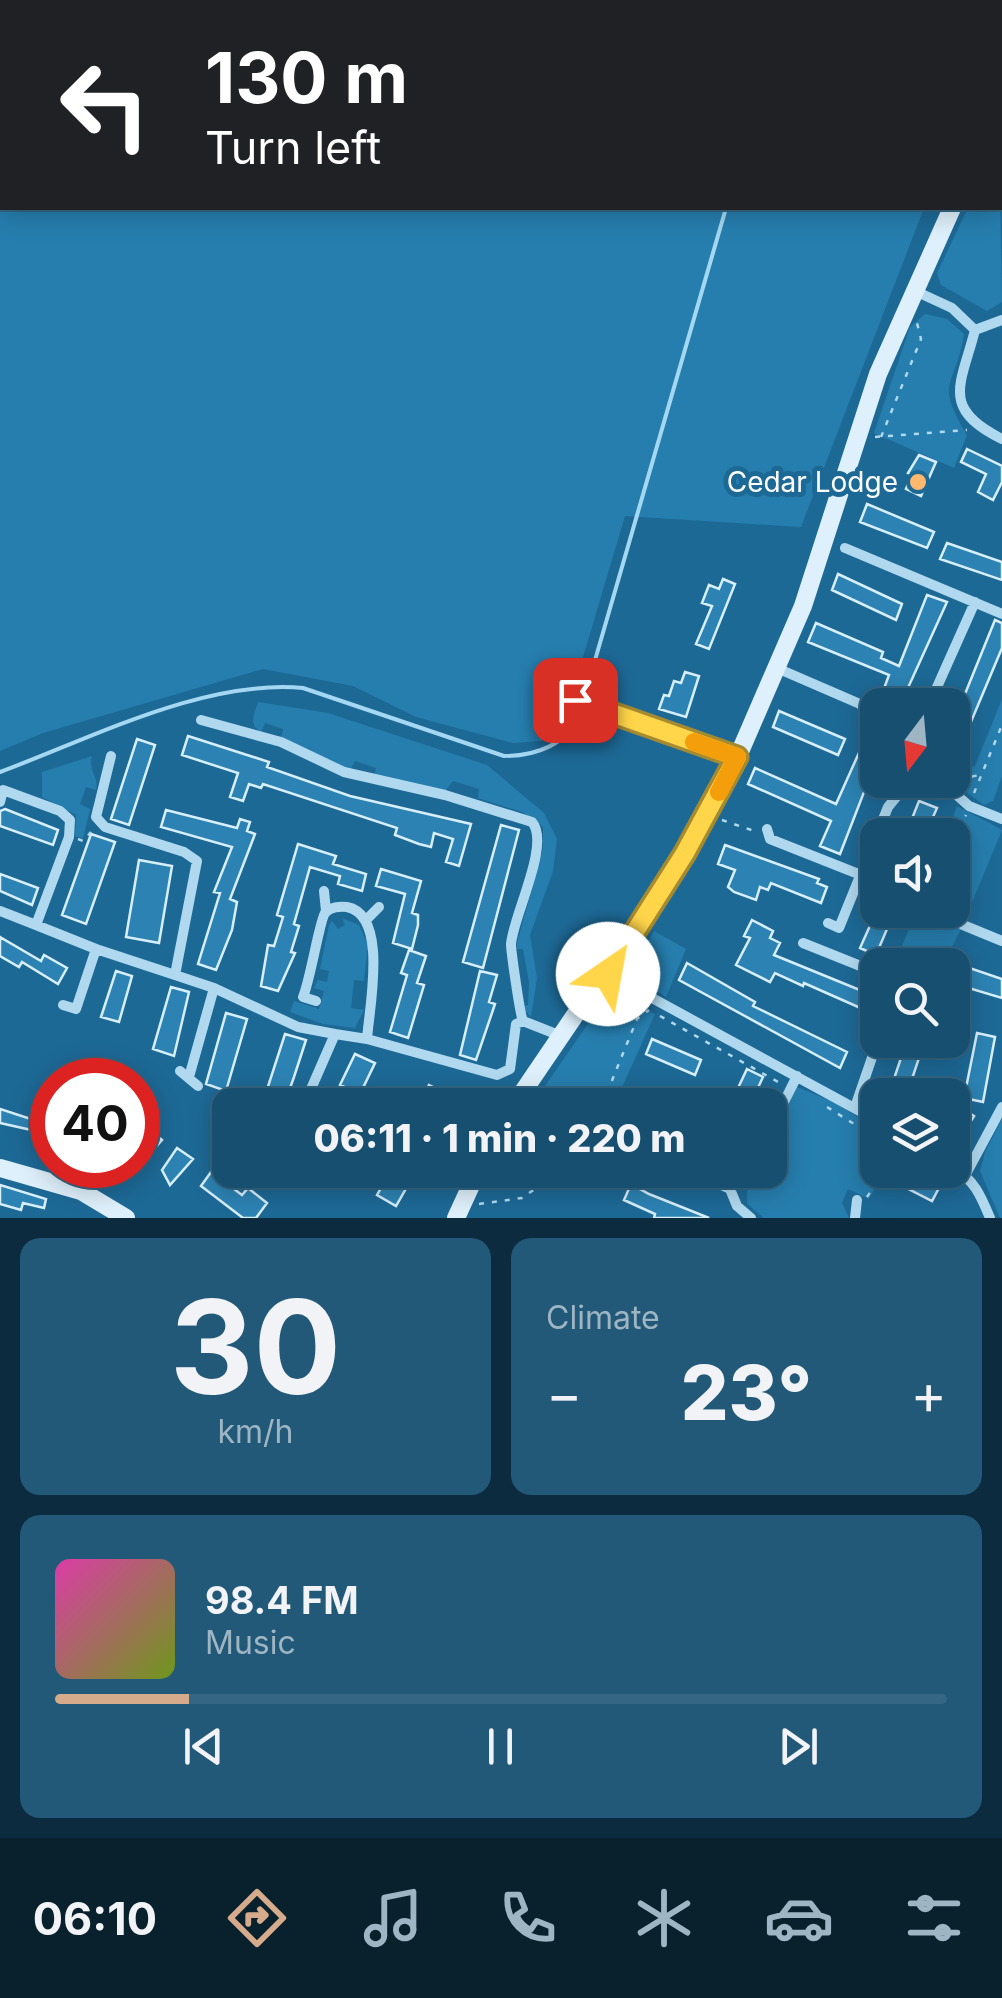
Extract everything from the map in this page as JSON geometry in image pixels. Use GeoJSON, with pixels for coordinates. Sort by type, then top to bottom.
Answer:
{"type":"FeatureCollection","features":[{"type":"Feature","properties":{"kind":"street"},"geometry":{"type":"LineString","coordinates":[[525,1088],[608,974],[706,816],[737,757],[778,669],[831,531],[878,374],[951,210]]}},
{"type":"Feature","properties":{"kind":"street"},"geometry":{"type":"LineString","coordinates":[[911,294],[952,308],[975,330]]}},
{"type":"Feature","properties":{"kind":"street"},"geometry":{"type":"LineString","coordinates":[[975,330],[1002,320]]}},
{"type":"Feature","properties":{"kind":"street"},"geometry":{"type":"LineString","coordinates":[[975,330],[957,390],[959,402],[977,424],[1002,439]]}},
{"type":"Feature","properties":{"kind":"street"},"geometry":{"type":"LineString","coordinates":[[845,548],[1002,614]]}},
{"type":"Feature","properties":{"kind":"street"},"geometry":{"type":"LineString","coordinates":[[937,688],[975,602]]}},
{"type":"Feature","properties":{"kind":"street"},"geometry":{"type":"LineString","coordinates":[[778,669],[860,704]]}},
{"type":"Feature","properties":{"kind":"street"},"geometry":{"type":"LineString","coordinates":[[200,720],[281,742],[363,777],[445,795],[532,822],[538,842],[510,947],[523,1021]]}},
{"type":"Feature","properties":{"kind":"street"},"geometry":{"type":"LineString","coordinates":[[111,756],[96,806],[98,823],[196,861],[175,975]]}},
{"type":"Feature","properties":{"kind":"street"},"geometry":{"type":"LineString","coordinates":[[0,802],[3,790],[65,814],[71,824],[36,926]]}},
{"type":"Feature","properties":{"kind":"street"},"geometry":{"type":"LineString","coordinates":[[960,798],[1002,820]]}},
{"type":"Feature","properties":{"kind":"street"},"geometry":{"type":"LineString","coordinates":[[767,832],[860,875]]}},
{"type":"Feature","properties":{"kind":"street"},"geometry":{"type":"LineString","coordinates":[[828,923],[839,928],[860,877]]}},
{"type":"Feature","properties":{"kind":"street"},"geometry":{"type":"LineString","coordinates":[[316,1001],[303,997],[326,911],[324,891]]}},
{"type":"Feature","properties":{"kind":"street"},"geometry":{"type":"LineString","coordinates":[[326,911],[346,907],[366,920],[375,943],[367,1039]]}},
{"type":"Feature","properties":{"kind":"street"},"geometry":{"type":"LineString","coordinates":[[366,920],[379,907]]}},
{"type":"Feature","properties":{"kind":"street"},"geometry":{"type":"LineString","coordinates":[[0,911],[96,949],[214,988],[298,1027],[367,1039],[497,1075],[510,1070],[516,1024],[523,1021],[560,1036]]}},
{"type":"Feature","properties":{"kind":"street"},"geometry":{"type":"LineString","coordinates":[[970,928],[1002,941]]}},
{"type":"Feature","properties":{"kind":"street"},"geometry":{"type":"LineString","coordinates":[[802,943],[860,966]]}},
{"type":"Feature","properties":{"kind":"street"},"geometry":{"type":"LineString","coordinates":[[64,1005],[76,1009],[96,949]]}},
{"type":"Feature","properties":{"kind":"street"},"geometry":{"type":"LineString","coordinates":[[608,974],[860,1109]]}},
{"type":"Feature","properties":{"kind":"street"},"geometry":{"type":"LineString","coordinates":[[189,1078],[214,988]]}},
{"type":"Feature","properties":{"kind":"street"},"geometry":{"type":"LineString","coordinates":[[311,1088],[335,1034]]}},
{"type":"Feature","properties":{"kind":"street"},"geometry":{"type":"LineString","coordinates":[[856,1107],[872,1058]]}},
{"type":"Feature","properties":{"kind":"street"},"geometry":{"type":"LineString","coordinates":[[787,1096],[797,1076]]}},
{"type":"Feature","properties":{"kind":"street"},"geometry":{"type":"LineString","coordinates":[[970,1167],[1002,1107]]}},
{"type":"Feature","properties":{"kind":"street"},"geometry":{"type":"LineString","coordinates":[[0,1168],[81,1191],[126,1218]]}},
{"type":"Feature","properties":{"kind":"street"},"geometry":{"type":"LineString","coordinates":[[970,1181],[990,1218]]}},
{"type":"Feature","properties":{"kind":"street"},"geometry":{"type":"LineString","coordinates":[[459,1212],[470,1188]]}},
{"type":"Feature","properties":{"kind":"street"},"geometry":{"type":"LineString","coordinates":[[730,1188],[737,1206],[752,1218]]}},
{"type":"Feature","properties":{"kind":"street"},"geometry":{"type":"LineString","coordinates":[[855,1218],[857,1200]]}},
{"type":"Feature","properties":{"kind":"lane"},"geometry":{"type":"LineString","coordinates":[[575,700],[737,757]]}},
{"type":"Feature","properties":{"kind":"path"},"geometry":{"type":"LineString","coordinates":[[881,437],[921,339],[911,294]]}},
{"type":"Feature","properties":{"kind":"path"},"geometry":{"type":"LineString","coordinates":[[868,438],[965,431],[977,424]]}},
{"type":"Feature","properties":{"kind":"path"},"geometry":{"type":"LineString","coordinates":[[965,818],[1002,725]]}},
{"type":"Feature","properties":{"kind":"path"},"geometry":{"type":"LineString","coordinates":[[970,777],[982,775]]}},
{"type":"Feature","properties":{"kind":"path"},"geometry":{"type":"LineString","coordinates":[[706,816],[767,832]]}},
{"type":"Feature","properties":{"kind":"path"},"geometry":{"type":"LineString","coordinates":[[69,837],[83,840],[98,823]]}},
{"type":"Feature","properties":{"kind":"path"},"geometry":{"type":"LineString","coordinates":[[639,1002],[791,1088]]}},
{"type":"Feature","properties":{"kind":"path"},"geometry":{"type":"LineString","coordinates":[[609,1088],[637,1019],[650,1010]]}},
{"type":"Feature","properties":{"kind":"path"},"geometry":{"type":"LineString","coordinates":[[819,1103],[860,1127]]}},
{"type":"Feature","properties":{"kind":"path"},"geometry":{"type":"LineString","coordinates":[[459,1212],[522,1198],[536,1188]]}},
{"type":"Feature","properties":{"kind":"path"},"geometry":{"type":"LineString","coordinates":[[857,1200],[871,1196],[875,1188]]}},
{"type":"Feature","properties":{"kind":"shaded area"},"geometry":{"type":"Polygon","coordinates":[[[0,210],[923,210],[801,527],[625,516],[564,721],[541,741],[513,743],[416,717],[353,686],[263,669],[43,733],[0,751],[0,210]]]}},
{"type":"Feature","properties":{"kind":"shaded area"},"geometry":{"type":"Polygon","coordinates":[[[967,210],[1000,210],[1002,302],[987,311],[941,285],[937,273],[967,210]]]}},
{"type":"Feature","properties":{"kind":"shaded area"},"geometry":{"type":"Polygon","coordinates":[[[925,314],[947,319],[964,334],[949,393],[967,435],[954,468],[874,433],[910,327],[925,314]]]}},
{"type":"Feature","properties":{"kind":"shaded area"},"geometry":{"type":"Polygon","coordinates":[[[1002,699],[1002,776],[993,801],[984,805],[970,795],[970,767],[975,766],[1002,699]]]}},
{"type":"Feature","properties":{"kind":"shaded area"},"geometry":{"type":"Polygon","coordinates":[[[258,702],[328,713],[487,765],[544,813],[557,839],[553,871],[530,935],[537,978],[531,1017],[522,1007],[528,1005],[529,982],[523,949],[517,949],[517,943],[543,848],[543,827],[522,812],[478,798],[479,789],[453,781],[446,790],[374,778],[376,768],[355,761],[350,770],[281,738],[283,729],[265,723],[261,732],[253,722],[258,702]]]}},
{"type":"Feature","properties":{"kind":"shaded area"},"geometry":{"type":"Polygon","coordinates":[[[92,756],[96,790],[86,787],[80,804],[90,809],[83,838],[75,836],[76,815],[42,797],[42,772],[92,756]]]}},
{"type":"Feature","properties":{"kind":"shaded area"},"geometry":{"type":"Polygon","coordinates":[[[957,806],[1002,830],[970,907],[970,818],[952,818],[957,806]]]}},
{"type":"Feature","properties":{"kind":"shaded area"},"geometry":{"type":"Polygon","coordinates":[[[342,918],[359,925],[368,945],[364,981],[354,980],[351,1008],[364,1010],[355,1028],[323,1024],[290,1012],[294,1001],[319,1009],[324,991],[314,988],[318,980],[327,982],[329,971],[320,969],[329,925],[332,921],[338,929],[345,925],[342,918]]]}},
{"type":"Feature","properties":{"kind":"shaded area"},"geometry":{"type":"Polygon","coordinates":[[[909,928],[961,929],[952,948],[901,948],[909,928]]]}},
{"type":"Feature","properties":{"kind":"shaded area"},"geometry":{"type":"Polygon","coordinates":[[[654,931],[686,949],[666,997],[629,973],[654,931]]]}},
{"type":"Feature","properties":{"kind":"shaded area"},"geometry":{"type":"Polygon","coordinates":[[[615,992],[655,1014],[622,1088],[544,1088],[605,999],[615,992]]]}},
{"type":"Feature","properties":{"kind":"shaded area"},"geometry":{"type":"Polygon","coordinates":[[[797,1087],[836,1103],[860,1119],[860,1188],[875,1188],[869,1199],[848,1189],[842,1203],[849,1218],[764,1218],[747,1204],[749,1188],[787,1188],[787,1108],[797,1087]]]}},
{"type":"Feature","properties":{"kind":"shaded area"},"geometry":{"type":"Polygon","coordinates":[[[1002,1119],[1002,1218],[1000,1218],[980,1171],[1002,1119]]]}},
{"type":"Feature","properties":{"kind":"building"},"geometry":{"type":"Polygon","coordinates":[[[967,449],[1002,466],[1002,482],[993,500],[978,492],[986,474],[961,462],[967,449]]]}},
{"type":"Feature","properties":{"kind":"building","name":"Cedar Lodge"},"geometry":{"type":"Polygon","coordinates":[[[919,455],[936,462],[921,496],[906,489],[912,475],[908,473],[919,455]]]}},
{"type":"Feature","properties":{"kind":"building"},"geometry":{"type":"Polygon","coordinates":[[[867,504],[934,532],[927,548],[860,522],[867,504]]]}},
{"type":"Feature","properties":{"kind":"building"},"geometry":{"type":"Polygon","coordinates":[[[947,543],[1002,562],[1002,580],[940,559],[947,543]]]}},
{"type":"Feature","properties":{"kind":"building"},"geometry":{"type":"Polygon","coordinates":[[[838,574],[902,604],[896,620],[832,590],[838,574]]]}},
{"type":"Feature","properties":{"kind":"building"},"geometry":{"type":"Polygon","coordinates":[[[723,579],[735,584],[709,649],[696,644],[712,606],[702,603],[709,585],[719,589],[723,579]]]}},
{"type":"Feature","properties":{"kind":"building"},"geometry":{"type":"Polygon","coordinates":[[[927,595],[947,602],[908,688],[884,688],[889,675],[808,642],[816,623],[883,652],[881,658],[899,666],[927,595]]]}},
{"type":"Feature","properties":{"kind":"building"},"geometry":{"type":"Polygon","coordinates":[[[995,620],[1002,623],[1002,648],[970,724],[967,688],[995,620]]]}},
{"type":"Feature","properties":{"kind":"building"},"geometry":{"type":"Polygon","coordinates":[[[685,672],[699,676],[686,717],[659,709],[664,695],[669,696],[674,681],[681,683],[685,672]]]}},
{"type":"Feature","properties":{"kind":"building"},"geometry":{"type":"Polygon","coordinates":[[[779,711],[845,739],[838,755],[773,727],[779,711]]]}},
{"type":"Feature","properties":{"kind":"building"},"geometry":{"type":"Polygon","coordinates":[[[188,736],[269,762],[267,767],[350,796],[471,824],[459,866],[446,862],[453,839],[434,833],[431,847],[419,844],[395,835],[397,828],[263,784],[261,788],[249,784],[243,801],[230,797],[238,773],[182,755],[188,736]]]}},
{"type":"Feature","properties":{"kind":"building"},"geometry":{"type":"Polygon","coordinates":[[[137,739],[155,745],[129,825],[111,819],[137,739]]]}},
{"type":"Feature","properties":{"kind":"building"},"geometry":{"type":"Polygon","coordinates":[[[860,750],[862,798],[840,854],[820,846],[831,821],[748,784],[755,768],[836,804],[860,750]]]}},
{"type":"Feature","properties":{"kind":"building"},"geometry":{"type":"Polygon","coordinates":[[[919,801],[937,808],[933,818],[912,818],[919,801]]]}},
{"type":"Feature","properties":{"kind":"building"},"geometry":{"type":"Polygon","coordinates":[[[5,809],[58,830],[53,845],[0,826],[0,811],[5,809]]]}},
{"type":"Feature","properties":{"kind":"building"},"geometry":{"type":"Polygon","coordinates":[[[166,810],[237,828],[240,819],[250,822],[247,831],[255,834],[230,899],[237,902],[232,930],[216,970],[198,964],[220,893],[214,892],[232,847],[161,827],[166,810]]]}},
{"type":"Feature","properties":{"kind":"building"},"geometry":{"type":"Polygon","coordinates":[[[501,825],[519,830],[483,968],[463,962],[501,825]]]}},
{"type":"Feature","properties":{"kind":"building"},"geometry":{"type":"Polygon","coordinates":[[[91,834],[115,842],[86,924],[62,915],[91,834]]]}},
{"type":"Feature","properties":{"kind":"building"},"geometry":{"type":"Polygon","coordinates":[[[298,844],[336,856],[333,864],[366,874],[362,891],[338,884],[340,876],[310,867],[294,924],[299,926],[291,952],[295,953],[278,991],[261,986],[268,945],[274,946],[283,917],[277,915],[298,844]]]}},
{"type":"Feature","properties":{"kind":"building"},"geometry":{"type":"Polygon","coordinates":[[[725,845],[819,879],[817,883],[827,887],[821,903],[771,883],[768,890],[760,887],[756,900],[734,892],[728,887],[735,870],[718,864],[725,845]]]}},
{"type":"Feature","properties":{"kind":"building"},"geometry":{"type":"Polygon","coordinates":[[[139,860],[172,866],[159,943],[126,937],[139,860]]]}},
{"type":"Feature","properties":{"kind":"building"},"geometry":{"type":"Polygon","coordinates":[[[381,869],[421,881],[412,913],[418,915],[418,925],[412,949],[393,943],[405,894],[376,886],[381,869]]]}},
{"type":"Feature","properties":{"kind":"building"},"geometry":{"type":"Polygon","coordinates":[[[0,874],[38,888],[32,905],[0,891],[0,874]]]}},
{"type":"Feature","properties":{"kind":"building"},"geometry":{"type":"Polygon","coordinates":[[[752,920],[773,931],[770,938],[780,943],[774,955],[860,990],[860,1008],[804,983],[803,986],[775,973],[770,982],[736,965],[750,938],[744,936],[752,920]]]}},
{"type":"Feature","properties":{"kind":"building"},"geometry":{"type":"Polygon","coordinates":[[[869,928],[887,928],[879,948],[860,948],[869,928]]]}},
{"type":"Feature","properties":{"kind":"building"},"geometry":{"type":"Polygon","coordinates":[[[0,937],[41,961],[44,955],[67,968],[58,984],[22,962],[19,967],[0,956],[0,937]]]}},
{"type":"Feature","properties":{"kind":"building"},"geometry":{"type":"Polygon","coordinates":[[[409,950],[426,956],[417,983],[424,985],[408,1038],[390,1032],[407,975],[401,973],[409,950]]]}},
{"type":"Feature","properties":{"kind":"building"},"geometry":{"type":"Polygon","coordinates":[[[687,963],[755,1002],[753,1006],[847,1052],[840,1068],[679,980],[687,963]]]}},
{"type":"Feature","properties":{"kind":"building"},"geometry":{"type":"Polygon","coordinates":[[[970,968],[1002,979],[1002,998],[970,988],[970,968]]]}},
{"type":"Feature","properties":{"kind":"building"},"geometry":{"type":"Polygon","coordinates":[[[116,971],[132,976],[119,1022],[101,1017],[116,971]]]}},
{"type":"Feature","properties":{"kind":"building"},"geometry":{"type":"Polygon","coordinates":[[[480,971],[497,975],[489,1002],[495,1004],[476,1060],[460,1055],[480,971]]]}},
{"type":"Feature","properties":{"kind":"building"},"geometry":{"type":"Polygon","coordinates":[[[171,987],[189,992],[174,1056],[153,1049],[171,987]]]}},
{"type":"Feature","properties":{"kind":"building"},"geometry":{"type":"Polygon","coordinates":[[[226,1013],[247,1019],[227,1088],[206,1084],[226,1013]]]}},
{"type":"Feature","properties":{"kind":"building"},"geometry":{"type":"Polygon","coordinates":[[[977,1033],[995,1037],[983,1102],[970,1099],[968,1078],[977,1033]]]}},
{"type":"Feature","properties":{"kind":"building"},"geometry":{"type":"Polygon","coordinates":[[[285,1034],[306,1040],[290,1088],[268,1088],[285,1034]]]}},
{"type":"Feature","properties":{"kind":"building"},"geometry":{"type":"Polygon","coordinates":[[[652,1039],[701,1060],[695,1075],[646,1054],[652,1039]]]}},
{"type":"Feature","properties":{"kind":"building"},"geometry":{"type":"Polygon","coordinates":[[[355,1054],[375,1063],[363,1088],[340,1085],[355,1054]]]}},
{"type":"Feature","properties":{"kind":"building"},"geometry":{"type":"Polygon","coordinates":[[[901,1058],[919,1058],[912,1078],[894,1078],[901,1058]]]}},
{"type":"Feature","properties":{"kind":"building"},"geometry":{"type":"Polygon","coordinates":[[[747,1069],[763,1077],[758,1088],[738,1088],[747,1069]]]}},
{"type":"Feature","properties":{"kind":"building"},"geometry":{"type":"Polygon","coordinates":[[[0,1109],[30,1119],[30,1130],[0,1123],[0,1109]]]}},
{"type":"Feature","properties":{"kind":"building"},"geometry":{"type":"Polygon","coordinates":[[[177,1148],[193,1159],[170,1185],[162,1170],[177,1148]]]}},
{"type":"Feature","properties":{"kind":"building"},"geometry":{"type":"Polygon","coordinates":[[[212,1171],[212,1188],[233,1188],[242,1195],[248,1188],[267,1203],[256,1218],[243,1218],[201,1186],[212,1171]]]}},
{"type":"Feature","properties":{"kind":"building"},"geometry":{"type":"Polygon","coordinates":[[[0,1185],[46,1199],[44,1208],[23,1203],[21,1210],[0,1204],[0,1185]]]}},
{"type":"Feature","properties":{"kind":"building"},"geometry":{"type":"Polygon","coordinates":[[[381,1188],[406,1188],[396,1206],[377,1195],[381,1188]]]}},
{"type":"Feature","properties":{"kind":"building"},"geometry":{"type":"Polygon","coordinates":[[[629,1188],[638,1188],[709,1218],[654,1218],[655,1214],[624,1200],[629,1188]]]}},
{"type":"Feature","properties":{"kind":"building"},"geometry":{"type":"Polygon","coordinates":[[[907,1188],[939,1188],[932,1201],[907,1188]]]}},
{"type":"Feature","properties":{"kind":"waterway"},"geometry":{"type":"LineString","coordinates":[[0,772],[149,714],[227,693],[265,688],[303,688],[504,756],[539,751],[559,740],[580,712],[725,210]]}},
{"type":"Feature","properties":{"kind":"slow traffic"},"geometry":{"type":"LineString","coordinates":[[694,742],[737,757],[719,792]]}},
{"type":"Feature","properties":{"kind":"place","name":"Cedar Lodge"},"geometry":{"type":"Point","coordinates":[918,482]}},
{"type":"Feature","properties":{"kind":"route"},"geometry":{"type":"LineString","coordinates":[[575,700],[737,757],[685,853],[608,974]]}}]}
